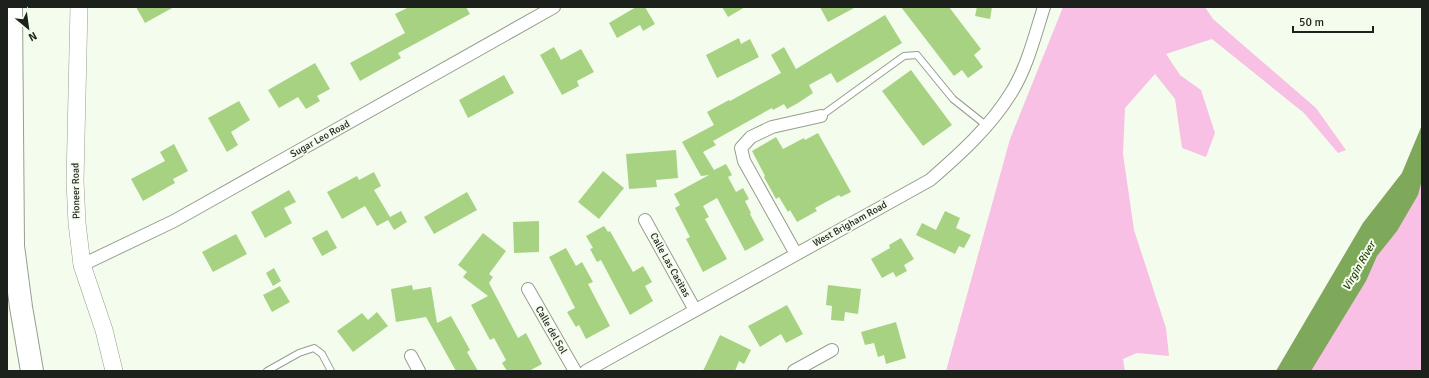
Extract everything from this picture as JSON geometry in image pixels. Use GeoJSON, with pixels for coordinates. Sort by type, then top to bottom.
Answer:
{"type":"FeatureCollection","features":[{"type":"Feature","properties":{"kind":"highway"},"geometry":{"type":"LineString","coordinates":[[11,7],[13,246],[21,307],[32,371]]}},
{"type":"Feature","properties":{"kind":"main road","name":"Pioneer Road"},"geometry":{"type":"LineString","coordinates":[[79,7],[75,181],[77,223],[82,265],[104,330],[114,371]]}},
{"type":"Feature","properties":{"kind":"street","name":"Sugar Leo Road"},"geometry":{"type":"LineString","coordinates":[[82,265],[174,221],[554,7]]}},
{"type":"Feature","properties":{"kind":"street","name":"West Brigham Road"},"geometry":{"type":"LineString","coordinates":[[586,371],[930,180],[960,155],[987,126],[1012,92],[1028,57],[1044,7]]}},
{"type":"Feature","properties":{"kind":"street"},"geometry":{"type":"LineString","coordinates":[[796,254],[744,162],[741,148],[751,137],[772,127],[821,116]]}},
{"type":"Feature","properties":{"kind":"street","name":"Calle Las Casitas"},"geometry":{"type":"LineString","coordinates":[[645,220],[696,310]]}},
{"type":"Feature","properties":{"kind":"street","name":"Calle del Sol"},"geometry":{"type":"LineString","coordinates":[[528,289],[575,371]]}},
{"type":"Feature","properties":{"kind":"street"},"geometry":{"type":"LineString","coordinates":[[794,371],[832,350]]}},
{"type":"Feature","properties":{"kind":"street"},"geometry":{"type":"LineString","coordinates":[[411,356],[419,371]]}},
{"type":"Feature","properties":{"kind":"lane"},"geometry":{"type":"LineString","coordinates":[[821,116],[904,56],[917,55],[953,99],[987,126]]}},
{"type":"Feature","properties":{"kind":"lane"},"geometry":{"type":"LineString","coordinates":[[267,371],[299,353],[314,348],[322,354],[331,371]]}},
{"type":"Feature","properties":{"kind":"shaded area"},"geometry":{"type":"Polygon","coordinates":[[[1063,7],[1205,7],[1213,19],[1316,108],[1346,150],[1338,153],[1304,113],[1212,39],[1166,54],[1180,75],[1201,90],[1215,133],[1206,157],[1182,148],[1175,99],[1155,74],[1125,108],[1123,154],[1134,230],[1166,328],[1169,356],[1137,353],[1123,359],[1125,371],[946,371],[1010,139],[1063,7]]]}},
{"type":"Feature","properties":{"kind":"shaded area"},"geometry":{"type":"Polygon","coordinates":[[[1422,125],[1422,371],[1276,371],[1363,223],[1402,173],[1422,125]]]}},
{"type":"Feature","properties":{"kind":"water","name":"Virgin River"},"geometry":{"type":"Polygon","coordinates":[[[1422,125],[1422,180],[1418,195],[1397,231],[1377,256],[1366,281],[1311,371],[1276,371],[1363,223],[1402,173],[1422,125]]]}},
{"type":"Feature","properties":{"kind":"building"},"geometry":{"type":"Polygon","coordinates":[[[136,7],[174,7],[145,23],[136,7]]]}},
{"type":"Feature","properties":{"kind":"building"},"geometry":{"type":"Polygon","coordinates":[[[409,7],[466,7],[470,14],[398,53],[401,58],[360,81],[350,63],[405,33],[395,14],[409,7]]]}},
{"type":"Feature","properties":{"kind":"building"},"geometry":{"type":"Polygon","coordinates":[[[636,7],[645,7],[655,24],[643,31],[640,25],[617,38],[609,23],[636,7]]]}},
{"type":"Feature","properties":{"kind":"building"},"geometry":{"type":"Polygon","coordinates":[[[722,7],[745,7],[728,17],[722,7]]]}},
{"type":"Feature","properties":{"kind":"building"},"geometry":{"type":"Polygon","coordinates":[[[820,7],[856,7],[828,22],[820,7]]]}},
{"type":"Feature","properties":{"kind":"building"},"geometry":{"type":"Polygon","coordinates":[[[901,7],[949,7],[981,49],[974,55],[983,67],[968,78],[962,70],[954,76],[901,7]]]}},
{"type":"Feature","properties":{"kind":"building"},"geometry":{"type":"Polygon","coordinates":[[[977,7],[992,7],[990,19],[975,16],[977,7]]]}},
{"type":"Feature","properties":{"kind":"building"},"geometry":{"type":"Polygon","coordinates":[[[885,15],[902,43],[837,83],[831,73],[809,85],[813,93],[798,103],[787,109],[784,104],[773,110],[772,108],[713,141],[716,145],[703,152],[714,170],[726,164],[732,175],[728,177],[736,192],[743,188],[749,199],[745,201],[751,213],[750,214],[764,240],[745,251],[717,198],[703,206],[709,217],[705,219],[727,259],[703,272],[686,239],[690,237],[675,208],[680,205],[674,194],[709,175],[701,176],[682,142],[714,125],[707,112],[781,73],[771,55],[784,47],[796,69],[885,15]]]}},
{"type":"Feature","properties":{"kind":"building"},"geometry":{"type":"Polygon","coordinates":[[[739,38],[741,44],[750,39],[759,57],[717,78],[706,55],[739,38]]]}},
{"type":"Feature","properties":{"kind":"building"},"geometry":{"type":"Polygon","coordinates":[[[554,47],[561,60],[581,49],[594,72],[577,81],[579,86],[562,95],[540,55],[554,47]]]}},
{"type":"Feature","properties":{"kind":"building"},"geometry":{"type":"Polygon","coordinates":[[[315,63],[330,89],[317,96],[320,101],[306,109],[298,97],[279,108],[268,90],[315,63]]]}},
{"type":"Feature","properties":{"kind":"building"},"geometry":{"type":"Polygon","coordinates":[[[911,70],[952,125],[923,146],[882,91],[911,70]]]}},
{"type":"Feature","properties":{"kind":"building"},"geometry":{"type":"Polygon","coordinates":[[[504,75],[514,93],[468,118],[459,100],[504,75]]]}},
{"type":"Feature","properties":{"kind":"building"},"geometry":{"type":"Polygon","coordinates":[[[239,101],[250,120],[231,132],[238,145],[227,152],[208,118],[239,101]]]}},
{"type":"Feature","properties":{"kind":"building"},"geometry":{"type":"Polygon","coordinates":[[[818,133],[851,192],[841,197],[839,195],[815,208],[817,211],[797,222],[790,210],[788,212],[779,197],[776,199],[752,151],[776,137],[783,149],[804,138],[805,140],[818,133]]]}},
{"type":"Feature","properties":{"kind":"building"},"geometry":{"type":"Polygon","coordinates":[[[174,144],[188,171],[173,179],[175,183],[143,201],[131,179],[165,161],[160,152],[174,144]]]}},
{"type":"Feature","properties":{"kind":"building"},"geometry":{"type":"Polygon","coordinates":[[[676,150],[678,178],[656,180],[657,187],[629,189],[626,154],[676,150]]]}},
{"type":"Feature","properties":{"kind":"building"},"geometry":{"type":"Polygon","coordinates":[[[603,171],[624,188],[599,219],[578,202],[603,171]]]}},
{"type":"Feature","properties":{"kind":"building"},"geometry":{"type":"Polygon","coordinates":[[[374,172],[381,186],[374,190],[390,217],[401,211],[407,222],[394,230],[388,220],[377,226],[365,206],[342,219],[327,192],[357,176],[359,180],[374,172]]]}},
{"type":"Feature","properties":{"kind":"building"},"geometry":{"type":"Polygon","coordinates":[[[289,190],[296,202],[284,208],[292,223],[265,238],[251,212],[289,190]]]}},
{"type":"Feature","properties":{"kind":"building"},"geometry":{"type":"Polygon","coordinates":[[[467,192],[477,210],[434,234],[424,217],[467,192]]]}},
{"type":"Feature","properties":{"kind":"building"},"geometry":{"type":"Polygon","coordinates":[[[945,211],[960,218],[956,228],[971,235],[964,248],[959,246],[955,254],[916,235],[922,223],[936,230],[945,211]]]}},
{"type":"Feature","properties":{"kind":"building"},"geometry":{"type":"Polygon","coordinates":[[[539,221],[539,252],[514,253],[513,222],[539,221]]]}},
{"type":"Feature","properties":{"kind":"building"},"geometry":{"type":"Polygon","coordinates":[[[604,226],[608,232],[610,231],[633,272],[643,266],[652,282],[645,286],[653,301],[630,315],[601,260],[597,262],[590,249],[593,248],[586,236],[604,226]]]}},
{"type":"Feature","properties":{"kind":"building"},"geometry":{"type":"Polygon","coordinates":[[[327,230],[337,248],[322,256],[312,238],[327,230]]]}},
{"type":"Feature","properties":{"kind":"building"},"geometry":{"type":"Polygon","coordinates":[[[483,233],[506,251],[489,274],[493,277],[489,283],[518,338],[526,333],[542,364],[529,371],[507,371],[502,363],[506,360],[494,338],[490,340],[471,305],[488,296],[463,277],[467,272],[458,265],[483,233]]]}},
{"type":"Feature","properties":{"kind":"building"},"geometry":{"type":"Polygon","coordinates":[[[236,234],[247,254],[213,272],[202,252],[236,234]]]}},
{"type":"Feature","properties":{"kind":"building"},"geometry":{"type":"Polygon","coordinates":[[[901,238],[914,259],[904,265],[907,271],[896,277],[893,272],[882,278],[871,259],[890,248],[889,245],[901,238]]]}},
{"type":"Feature","properties":{"kind":"building"},"geometry":{"type":"Polygon","coordinates":[[[566,248],[576,266],[582,262],[593,282],[588,284],[610,326],[586,339],[579,325],[576,327],[567,312],[575,308],[549,257],[566,248]]]}},
{"type":"Feature","properties":{"kind":"building"},"geometry":{"type":"Polygon","coordinates":[[[274,268],[281,281],[273,286],[266,273],[274,268]]]}},
{"type":"Feature","properties":{"kind":"building"},"geometry":{"type":"Polygon","coordinates":[[[412,285],[413,290],[431,287],[437,323],[451,316],[470,350],[467,352],[478,371],[456,371],[426,317],[396,322],[391,289],[412,285]]]}},
{"type":"Feature","properties":{"kind":"building"},"geometry":{"type":"Polygon","coordinates":[[[828,285],[861,289],[858,314],[845,312],[844,321],[831,320],[832,306],[826,305],[828,285]]]}},
{"type":"Feature","properties":{"kind":"building"},"geometry":{"type":"Polygon","coordinates":[[[280,286],[290,302],[272,312],[263,295],[280,286]]]}},
{"type":"Feature","properties":{"kind":"building"},"geometry":{"type":"Polygon","coordinates":[[[787,305],[803,334],[786,343],[781,334],[760,347],[748,326],[787,305]]]}},
{"type":"Feature","properties":{"kind":"building"},"geometry":{"type":"Polygon","coordinates":[[[377,312],[388,326],[353,352],[337,331],[362,313],[368,320],[377,312]]]}},
{"type":"Feature","properties":{"kind":"building"},"geometry":{"type":"Polygon","coordinates":[[[896,322],[906,358],[886,364],[884,355],[878,357],[874,343],[865,345],[861,332],[896,322]]]}},
{"type":"Feature","properties":{"kind":"building"},"geometry":{"type":"Polygon","coordinates":[[[720,335],[751,350],[744,364],[739,361],[735,371],[703,371],[720,335]]]}}]}
